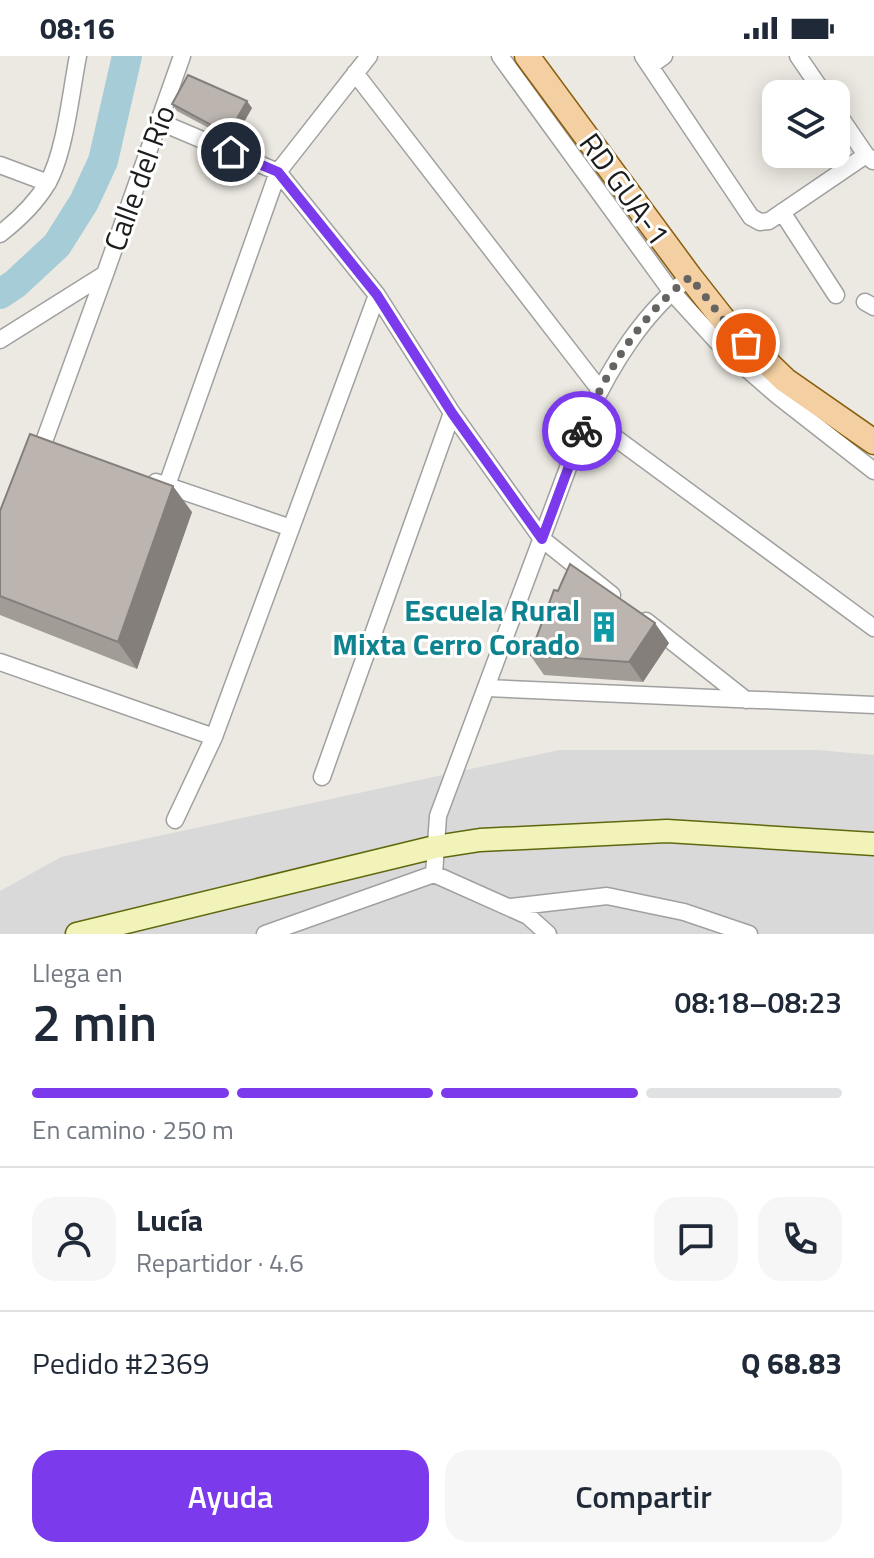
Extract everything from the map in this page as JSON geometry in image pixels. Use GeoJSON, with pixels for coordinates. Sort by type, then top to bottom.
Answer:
{"type":"FeatureCollection","features":[{"type":"Feature","properties":{"kind":"main road","name":"RD GUA-1"},"geometry":{"type":"LineString","coordinates":[[527,56],[680,284],[785,380],[874,442]]}},
{"type":"Feature","properties":{"kind":"street"},"geometry":{"type":"LineString","coordinates":[[0,234],[22,217],[48,183],[60,150],[78,56]]}},
{"type":"Feature","properties":{"kind":"street","name":"Calle del Río"},"geometry":{"type":"LineString","coordinates":[[0,340],[105,274],[182,56]]}},
{"type":"Feature","properties":{"kind":"street"},"geometry":{"type":"LineString","coordinates":[[167,485],[278,172],[369,56]]}},
{"type":"Feature","properties":{"kind":"street"},"geometry":{"type":"LineString","coordinates":[[500,56],[734,357],[874,471]]}},
{"type":"Feature","properties":{"kind":"street"},"geometry":{"type":"LineString","coordinates":[[798,56],[814,80]]}},
{"type":"Feature","properties":{"kind":"street"},"geometry":{"type":"LineString","coordinates":[[652,59],[751,217],[760,222],[769,221],[870,159],[850,131]]}},
{"type":"Feature","properties":{"kind":"street"},"geometry":{"type":"LineString","coordinates":[[355,73],[600,390]]}},
{"type":"Feature","properties":{"kind":"street"},"geometry":{"type":"LineString","coordinates":[[160,122],[278,172],[377,295],[452,413],[542,539],[746,700]]}},
{"type":"Feature","properties":{"kind":"street"},"geometry":{"type":"LineString","coordinates":[[0,165],[48,183]]}},
{"type":"Feature","properties":{"kind":"street"},"geometry":{"type":"LineString","coordinates":[[782,212],[836,295]]}},
{"type":"Feature","properties":{"kind":"street"},"geometry":{"type":"LineString","coordinates":[[33,472],[51,445],[105,274]]}},
{"type":"Feature","properties":{"kind":"street"},"geometry":{"type":"LineString","coordinates":[[434,874],[438,816],[587,417],[637,329],[680,284]]}},
{"type":"Feature","properties":{"kind":"street"},"geometry":{"type":"LineString","coordinates":[[175,820],[214,737],[377,295]]}},
{"type":"Feature","properties":{"kind":"street"},"geometry":{"type":"LineString","coordinates":[[322,777],[452,413]]}},
{"type":"Feature","properties":{"kind":"street"},"geometry":{"type":"LineString","coordinates":[[587,417],[874,628]]}},
{"type":"Feature","properties":{"kind":"street"},"geometry":{"type":"LineString","coordinates":[[139,476],[291,528]]}},
{"type":"Feature","properties":{"kind":"street"},"geometry":{"type":"LineString","coordinates":[[0,662],[214,737]]}},
{"type":"Feature","properties":{"kind":"street"},"geometry":{"type":"LineString","coordinates":[[487,688],[874,705]]}},
{"type":"Feature","properties":{"kind":"street"},"geometry":{"type":"LineString","coordinates":[[77,934],[435,847],[480,840],[667,831],[874,844]]}},
{"type":"Feature","properties":{"kind":"street"},"geometry":{"type":"LineString","coordinates":[[265,934],[434,874],[511,907],[528,916],[548,934]]}},
{"type":"Feature","properties":{"kind":"street"},"geometry":{"type":"LineString","coordinates":[[511,907],[607,896],[684,912],[711,928],[749,934]]}},
{"type":"Feature","properties":{"kind":"shaded area"},"geometry":{"type":"Polygon","coordinates":[[[559,750],[818,750],[874,755],[874,934],[0,934],[0,891],[61,857],[559,750]]]}},
{"type":"Feature","properties":{"kind":"building"},"geometry":{"type":"Polygon","coordinates":[[[188,75],[247,101],[228,134],[172,104],[188,75]]]}},
{"type":"Feature","properties":{"kind":"building"},"geometry":{"type":"Polygon","coordinates":[[[30,434],[173,486],[118,642],[0,596],[0,511],[30,434]]]}},
{"type":"Feature","properties":{"kind":"building","name":"Escuela Rural Mixta Cerro Corado"},"geometry":{"type":"Polygon","coordinates":[[[570,564],[655,623],[629,662],[530,655],[554,590],[558,591],[570,564]]]}},
{"type":"Feature","properties":{"kind":"waterway"},"geometry":{"type":"LineString","coordinates":[[0,294],[57,245],[84,202],[103,161],[127,56]]}},
{"type":"Feature","properties":{"kind":"way so far"},"geometry":{"type":"LineString","coordinates":[[582,431],[600,390],[637,329],[671,291],[690,277],[746,343]]}},
{"type":"Feature","properties":{"kind":"place","name":"Escuela Rural Mixta Cerro Corado"},"geometry":{"type":"Point","coordinates":[604,627]}},
{"type":"Feature","properties":{"kind":"route"},"geometry":{"type":"LineString","coordinates":[[231,152],[278,172],[377,295],[452,413],[542,539],[582,431]]}}]}
